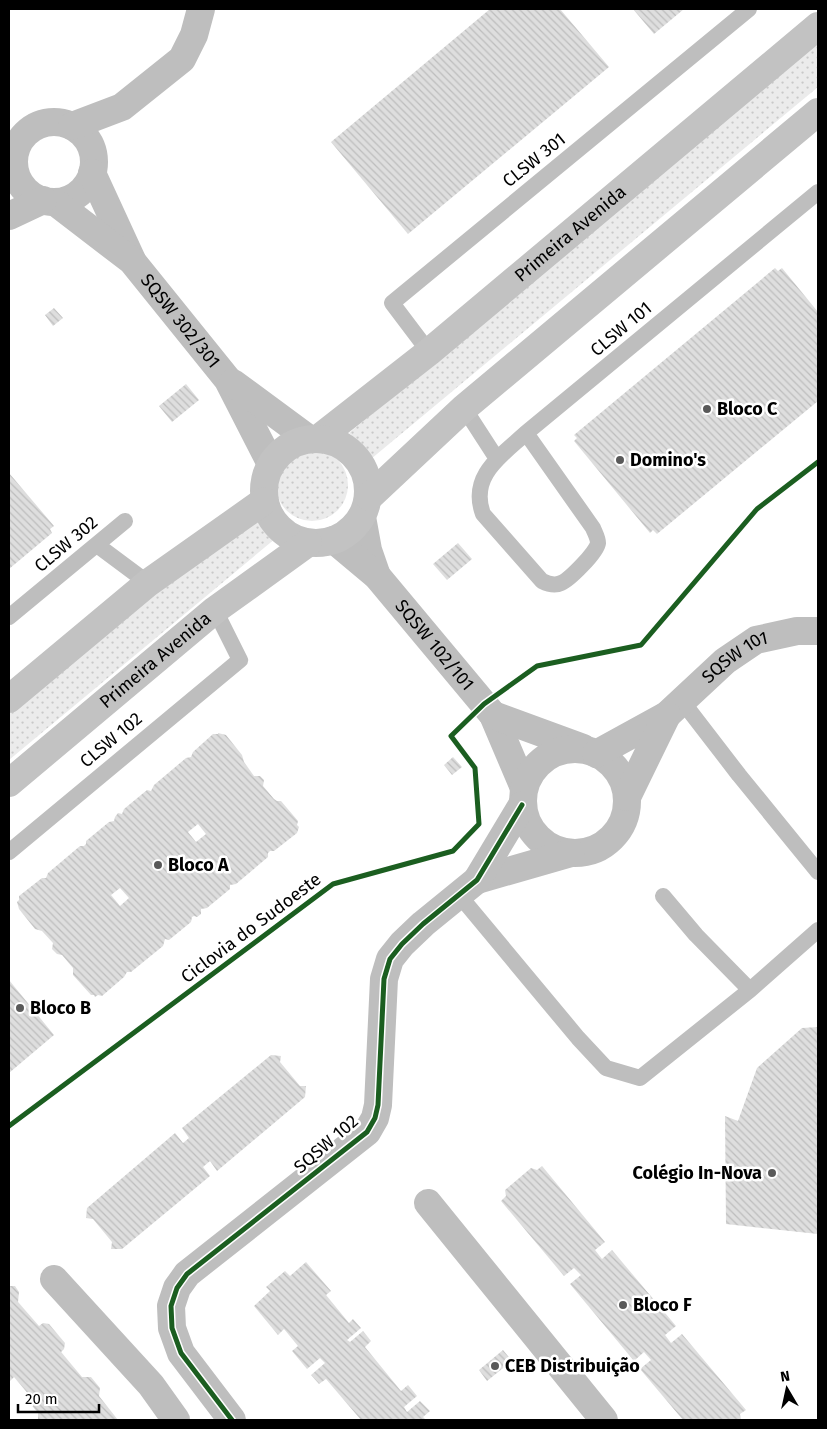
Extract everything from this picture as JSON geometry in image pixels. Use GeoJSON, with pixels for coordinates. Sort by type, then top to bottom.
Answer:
{"type":"FeatureCollection","features":[{"type":"Feature","properties":{"kind":"main road","name":"Primeira Avenida"},"geometry":{"type":"LineString","coordinates":[[314,438],[430,352],[818,26]]}},
{"type":"Feature","properties":{"kind":"main road"},"geometry":{"type":"LineString","coordinates":[[366,507],[368,480],[362,464],[350,451],[336,442],[314,438],[287,447],[278,454],[266,476],[264,501],[268,513],[285,533],[296,539],[321,542],[351,531],[366,507],[464,408],[818,112]]}},
{"type":"Feature","properties":{"kind":"main road"},"geometry":{"type":"LineString","coordinates":[[9,699],[148,583],[264,501]]}},
{"type":"Feature","properties":{"kind":"main road","name":"Primeira Avenida"},"geometry":{"type":"LineString","coordinates":[[9,783],[215,610],[321,542]]}},
{"type":"Feature","properties":{"kind":"street"},"geometry":{"type":"LineString","coordinates":[[72,126],[122,106],[182,59],[194,35],[201,9]]}},
{"type":"Feature","properties":{"kind":"street"},"geometry":{"type":"LineString","coordinates":[[9,216],[49,201],[68,199],[79,193],[87,184],[93,163],[122,106]]}},
{"type":"Feature","properties":{"kind":"street"},"geometry":{"type":"LineString","coordinates":[[49,201],[32,196],[22,187],[11,169],[14,153],[19,142],[27,132],[36,126],[48,122],[72,126],[86,138],[93,163]]}},
{"type":"Feature","properties":{"kind":"street","name":"SQSW 302/301"},"geometry":{"type":"LineString","coordinates":[[93,163],[132,261]]}},
{"type":"Feature","properties":{"kind":"street","name":"SQSW 302/301"},"geometry":{"type":"LineString","coordinates":[[49,201],[132,261],[228,380],[271,464]]}},
{"type":"Feature","properties":{"kind":"street","name":"SQSW 302/301"},"geometry":{"type":"LineString","coordinates":[[228,380],[314,438]]}},
{"type":"Feature","properties":{"kind":"street","name":"SQSW 102/101"},"geometry":{"type":"LineString","coordinates":[[366,507],[368,550],[377,576]]}},
{"type":"Feature","properties":{"kind":"street","name":"SQSW 102/101"},"geometry":{"type":"LineString","coordinates":[[321,542],[377,576],[493,715],[523,796]]}},
{"type":"Feature","properties":{"kind":"street","name":"SQSW 101"},"geometry":{"type":"LineString","coordinates":[[592,752],[674,708],[725,661],[756,640],[790,632],[818,631]]}},
{"type":"Feature","properties":{"kind":"street","name":"SQSW 101"},"geometry":{"type":"LineString","coordinates":[[627,797],[674,708]]}},
{"type":"Feature","properties":{"kind":"street","name":"SQSW 102/101"},"geometry":{"type":"LineString","coordinates":[[493,715],[592,752]]}},
{"type":"Feature","properties":{"kind":"street"},"geometry":{"type":"LineString","coordinates":[[572,749],[592,752],[604,757],[616,768],[625,782],[627,797],[626,815],[620,830],[608,842],[594,851],[578,854],[561,852],[546,846],[534,835],[526,820],[523,796],[530,773],[541,761],[556,752],[572,749]]}},
{"type":"Feature","properties":{"kind":"street","name":"SQSW 102"},"geometry":{"type":"LineString","coordinates":[[468,888],[523,796]]}},
{"type":"Feature","properties":{"kind":"street","name":"SQSW 102"},"geometry":{"type":"LineString","coordinates":[[232,1420],[180,1353],[172,1328],[171,1306],[177,1288],[187,1274],[367,1132],[375,1118],[378,1105],[384,979],[390,959],[402,944],[423,924],[468,888],[571,853]]}},
{"type":"Feature","properties":{"kind":"street"},"geometry":{"type":"LineString","coordinates":[[428,1203],[604,1420]]}},
{"type":"Feature","properties":{"kind":"street"},"geometry":{"type":"LineString","coordinates":[[54,1279],[151,1385],[176,1420]]}},
{"type":"Feature","properties":{"kind":"street"},"geometry":{"type":"LineString","coordinates":[[151,1385],[180,1353]]}},
{"type":"Feature","properties":{"kind":"lane","name":"CLSW 301"},"geometry":{"type":"LineString","coordinates":[[430,352],[392,303],[749,9]]}},
{"type":"Feature","properties":{"kind":"lane","name":"CLSW 101"},"geometry":{"type":"LineString","coordinates":[[526,433],[593,528],[597,538],[598,544],[591,557],[562,583],[554,584],[542,581],[483,514],[478,501],[479,488],[483,478],[497,459],[526,433],[818,192]]}},
{"type":"Feature","properties":{"kind":"lane"},"geometry":{"type":"LineString","coordinates":[[464,408],[497,459]]}},
{"type":"Feature","properties":{"kind":"lane","name":"CLSW 302"},"geometry":{"type":"LineString","coordinates":[[9,617],[125,521]]}},
{"type":"Feature","properties":{"kind":"lane"},"geometry":{"type":"LineString","coordinates":[[97,545],[148,583]]}},
{"type":"Feature","properties":{"kind":"lane","name":"CLSW 102"},"geometry":{"type":"LineString","coordinates":[[9,852],[240,660],[215,610]]}},
{"type":"Feature","properties":{"kind":"lane"},"geometry":{"type":"LineString","coordinates":[[674,708],[739,775],[818,872]]}},
{"type":"Feature","properties":{"kind":"lane"},"geometry":{"type":"LineString","coordinates":[[468,888],[578,1038],[606,1068],[640,1078],[750,990],[818,930]]}},
{"type":"Feature","properties":{"kind":"lane"},"geometry":{"type":"LineString","coordinates":[[663,896],[696,935],[750,990]]}},
{"type":"Feature","properties":{"kind":"shaded area"},"geometry":{"type":"Polygon","coordinates":[[[818,41],[818,87],[371,459],[362,444],[349,433],[818,41]]]}},
{"type":"Feature","properties":{"kind":"shaded area"},"geometry":{"type":"Polygon","coordinates":[[[305,449],[319,449],[338,459],[348,478],[348,492],[338,511],[319,521],[305,521],[286,511],[276,492],[276,478],[286,459],[305,449]]]}},
{"type":"Feature","properties":{"kind":"shaded area"},"geometry":{"type":"Polygon","coordinates":[[[258,520],[276,538],[9,760],[9,714],[164,585],[258,520]]]}},
{"type":"Feature","properties":{"kind":"building"},"geometry":{"type":"Polygon","coordinates":[[[490,9],[560,9],[609,67],[408,234],[331,142],[490,9]]]}},
{"type":"Feature","properties":{"kind":"building"},"geometry":{"type":"Polygon","coordinates":[[[633,9],[684,9],[654,34],[633,9]]]}},
{"type":"Feature","properties":{"kind":"building","name":"Bloco C"},"geometry":{"type":"Polygon","coordinates":[[[775,268],[778,271],[782,268],[818,312],[818,401],[657,534],[653,530],[650,533],[574,441],[577,438],[574,435],[775,268]]]}},
{"type":"Feature","properties":{"kind":"building"},"geometry":{"type":"Polygon","coordinates":[[[54,308],[63,318],[53,326],[45,315],[54,308]]]}},
{"type":"Feature","properties":{"kind":"building"},"geometry":{"type":"Polygon","coordinates":[[[186,384],[199,400],[172,422],[159,406],[186,384]]]}},
{"type":"Feature","properties":{"kind":"building"},"geometry":{"type":"Polygon","coordinates":[[[9,473],[54,526],[50,529],[52,533],[9,569],[9,473]]]}},
{"type":"Feature","properties":{"kind":"building"},"geometry":{"type":"Polygon","coordinates":[[[458,543],[472,559],[447,580],[433,564],[458,543]]]}},
{"type":"Feature","properties":{"kind":"building","name":"Bloco A"},"geometry":{"type":"Polygon","coordinates":[[[213,734],[226,735],[242,755],[244,762],[254,776],[260,776],[264,780],[263,786],[274,799],[281,801],[298,821],[297,833],[274,851],[270,851],[268,857],[236,884],[230,885],[230,889],[207,908],[201,909],[201,914],[197,917],[192,917],[191,922],[169,940],[165,939],[163,946],[131,972],[127,972],[124,977],[102,996],[98,995],[95,997],[73,975],[73,968],[62,955],[57,954],[52,949],[53,943],[42,931],[35,929],[19,909],[17,902],[19,896],[42,878],[46,878],[48,873],[80,846],[84,846],[86,841],[109,822],[114,821],[118,813],[122,814],[124,809],[147,790],[151,791],[154,785],[186,758],[191,757],[193,752],[213,734]],[[198,824],[188,832],[196,842],[206,834],[198,824]],[[120,888],[111,895],[120,906],[129,898],[120,888]]]}},
{"type":"Feature","properties":{"kind":"building"},"geometry":{"type":"Polygon","coordinates":[[[453,757],[462,767],[452,775],[444,765],[453,757]]]}},
{"type":"Feature","properties":{"kind":"building","name":"Bloco B"},"geometry":{"type":"Polygon","coordinates":[[[9,980],[54,1035],[9,1073],[9,980]]]}},
{"type":"Feature","properties":{"kind":"building","name":"Colégio In-Nova"},"geometry":{"type":"Polygon","coordinates":[[[818,1027],[818,1234],[726,1224],[725,1116],[738,1121],[757,1068],[802,1028],[818,1027]]]}},
{"type":"Feature","properties":{"kind":"building"},"geometry":{"type":"Polygon","coordinates":[[[271,1055],[281,1056],[280,1062],[300,1086],[306,1086],[305,1097],[217,1171],[210,1161],[203,1167],[210,1176],[122,1249],[111,1249],[112,1242],[93,1219],[86,1218],[87,1208],[175,1133],[183,1143],[189,1138],[182,1128],[271,1055]]]}},
{"type":"Feature","properties":{"kind":"building","name":"Bloco F"},"geometry":{"type":"Polygon","coordinates":[[[542,1166],[605,1242],[595,1250],[602,1259],[612,1250],[676,1326],[665,1335],[671,1343],[682,1334],[746,1410],[740,1414],[741,1420],[683,1420],[640,1369],[651,1360],[644,1352],[634,1361],[570,1284],[581,1275],[574,1268],[564,1276],[501,1201],[506,1196],[505,1190],[531,1168],[537,1170],[542,1166]]]}},
{"type":"Feature","properties":{"kind":"building"},"geometry":{"type":"Polygon","coordinates":[[[306,1262],[331,1291],[326,1295],[349,1323],[353,1319],[361,1328],[347,1340],[350,1342],[363,1331],[371,1341],[365,1347],[401,1391],[408,1385],[417,1396],[404,1407],[407,1412],[420,1401],[430,1411],[423,1417],[426,1420],[361,1420],[326,1379],[319,1384],[311,1375],[325,1363],[320,1358],[307,1369],[292,1351],[298,1346],[284,1329],[278,1335],[254,1306],[270,1291],[266,1287],[285,1271],[290,1276],[306,1262]]]}},
{"type":"Feature","properties":{"kind":"building"},"geometry":{"type":"Polygon","coordinates":[[[9,1286],[15,1286],[19,1292],[18,1302],[39,1326],[43,1323],[49,1324],[65,1343],[64,1349],[61,1352],[82,1377],[91,1377],[100,1388],[99,1396],[118,1420],[38,1420],[38,1413],[29,1402],[30,1396],[14,1377],[9,1382],[9,1286]]]}},
{"type":"Feature","properties":{"kind":"building","name":"CEB Distribuição"},"geometry":{"type":"Polygon","coordinates":[[[503,1350],[512,1361],[487,1381],[479,1370],[503,1350]]]}},
{"type":"Feature","properties":{"kind":"cycle path","name":"Ciclovia do Sudoeste"},"geometry":{"type":"LineString","coordinates":[[9,1126],[333,884],[453,851],[479,824],[475,768],[451,736],[484,704],[537,666],[641,645],[757,509],[818,462]]}},
{"type":"Feature","properties":{"kind":"cycle path"},"geometry":{"type":"LineString","coordinates":[[232,1420],[181,1353],[172,1328],[171,1306],[177,1288],[187,1274],[367,1132],[375,1118],[378,1105],[384,979],[390,959],[402,944],[423,924],[477,880],[522,805]]}},
{"type":"Feature","properties":{"kind":"place","name":"Bloco C"},"geometry":{"type":"Point","coordinates":[707,409]}},
{"type":"Feature","properties":{"kind":"place","name":"Domino's"},"geometry":{"type":"Point","coordinates":[620,460]}},
{"type":"Feature","properties":{"kind":"place","name":"Bloco A"},"geometry":{"type":"Point","coordinates":[158,865]}},
{"type":"Feature","properties":{"kind":"place","name":"Bloco B"},"geometry":{"type":"Point","coordinates":[20,1008]}},
{"type":"Feature","properties":{"kind":"place","name":"Colégio In-Nova"},"geometry":{"type":"Point","coordinates":[772,1173]}},
{"type":"Feature","properties":{"kind":"place","name":"Bloco F"},"geometry":{"type":"Point","coordinates":[623,1305]}},
{"type":"Feature","properties":{"kind":"place","name":"CEB Distribuição"},"geometry":{"type":"Point","coordinates":[495,1366]}}]}
